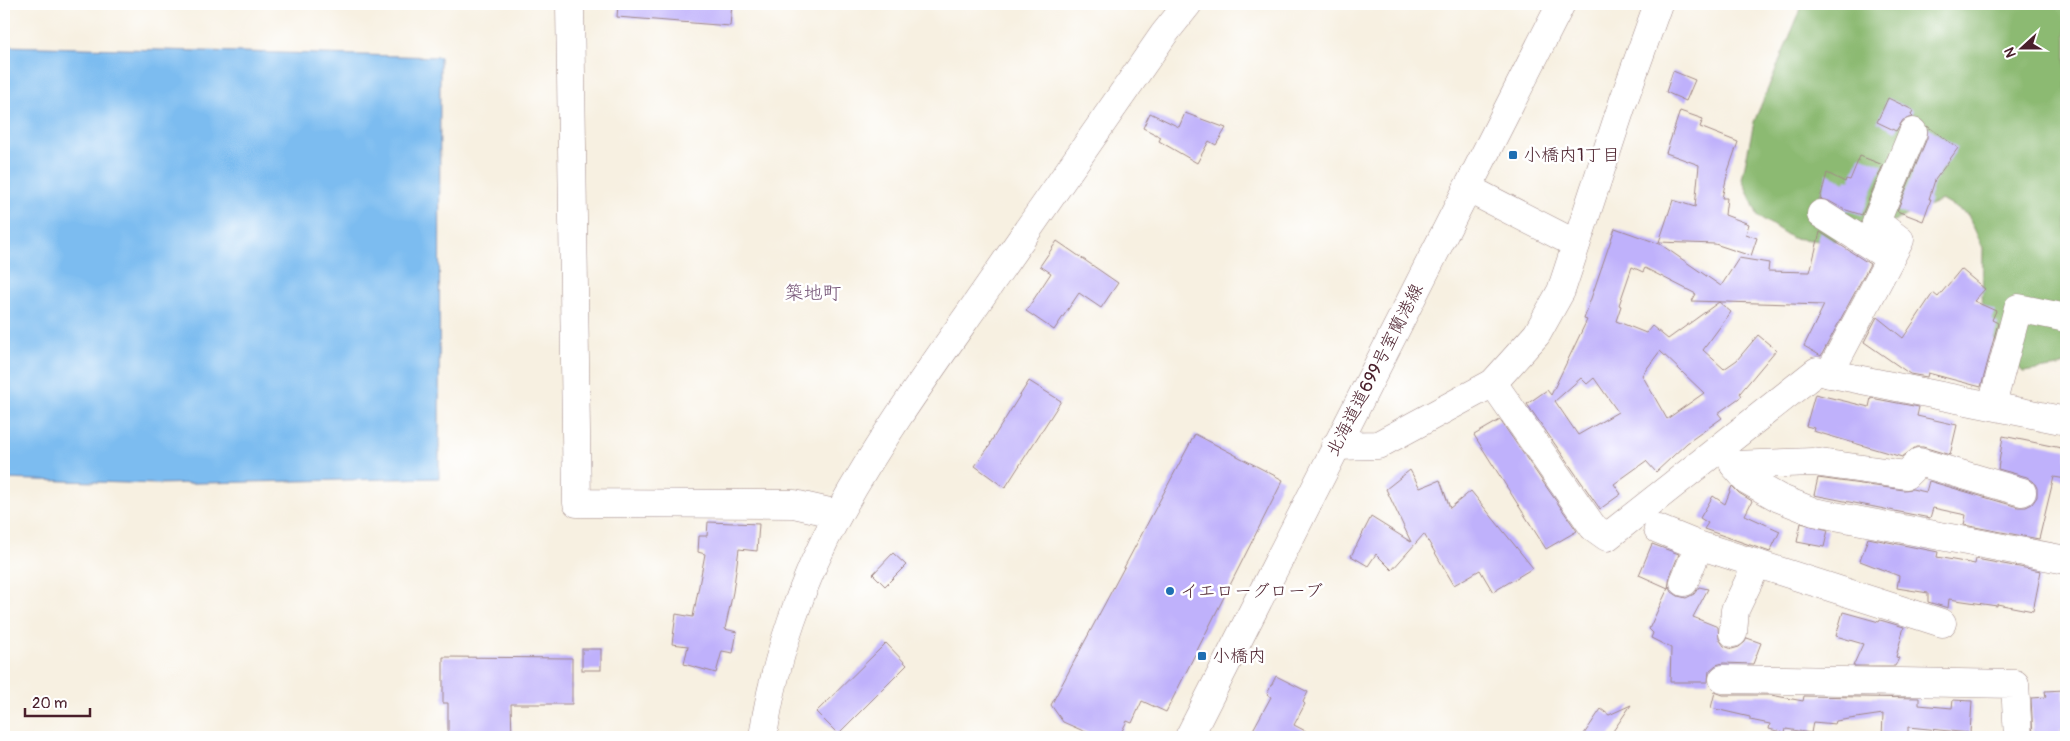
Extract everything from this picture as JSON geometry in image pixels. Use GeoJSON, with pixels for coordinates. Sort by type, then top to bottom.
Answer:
{"type":"FeatureCollection","features":[{"type":"Feature","properties":{"kind":"street"},"geometry":{"type":"LineString","coordinates":[[570,4],[577,504],[794,504],[838,514]]}},
{"type":"Feature","properties":{"kind":"street"},"geometry":{"type":"LineString","coordinates":[[764,737],[767,708],[786,642],[808,577],[838,514],[883,438],[1164,34],[1188,4]]}},
{"type":"Feature","properties":{"kind":"street","name":"北海道道699号室蘭港線"},"geometry":{"type":"LineString","coordinates":[[1189,737],[1561,4]]}},
{"type":"Feature","properties":{"kind":"street"},"geometry":{"type":"LineString","coordinates":[[1336,446],[1378,445],[1493,383],[1537,334],[1561,292],[1623,102],[1658,4]]}},
{"type":"Feature","properties":{"kind":"street"},"geometry":{"type":"LineString","coordinates":[[1829,374],[1900,240],[1876,222],[1913,132]]}},
{"type":"Feature","properties":{"kind":"street"},"geometry":{"type":"LineString","coordinates":[[1467,188],[1576,244]]}},
{"type":"Feature","properties":{"kind":"street"},"geometry":{"type":"LineString","coordinates":[[1821,214],[1890,258]]}},
{"type":"Feature","properties":{"kind":"street"},"geometry":{"type":"LineString","coordinates":[[1992,406],[2018,308],[2066,318]]}},
{"type":"Feature","properties":{"kind":"street"},"geometry":{"type":"LineString","coordinates":[[1493,383],[1593,527],[1608,537],[1816,371],[2066,421]]}},
{"type":"Feature","properties":{"kind":"street"},"geometry":{"type":"LineString","coordinates":[[2022,492],[1919,462],[1906,475],[1813,462],[1734,466],[1747,480],[1779,498],[1814,512],[2066,560]]}},
{"type":"Feature","properties":{"kind":"street"},"geometry":{"type":"LineString","coordinates":[[1658,530],[1700,546],[1942,623]]}},
{"type":"Feature","properties":{"kind":"street"},"geometry":{"type":"LineString","coordinates":[[1684,582],[1700,546]]}},
{"type":"Feature","properties":{"kind":"street"},"geometry":{"type":"LineString","coordinates":[[1733,634],[1735,610],[1757,564]]}},
{"type":"Feature","properties":{"kind":"street"},"geometry":{"type":"LineString","coordinates":[[1723,679],[2015,684],[2018,737]]}},
{"type":"Feature","properties":{"kind":"green space"},"geometry":{"type":"Polygon","coordinates":[[[1803,4],[2066,4],[2066,363],[2059,367],[2023,372],[1999,346],[1982,318],[1983,248],[1968,215],[1942,200],[1878,228],[1829,242],[1792,238],[1758,216],[1742,179],[1754,122],[1803,4]]]}},
{"type":"Feature","properties":{"kind":"water"},"geometry":{"type":"Polygon","coordinates":[[[4,46],[440,57],[439,478],[156,484],[4,479],[4,46]]]}},
{"type":"Feature","properties":{"kind":"building"},"geometry":{"type":"Polygon","coordinates":[[[618,4],[732,4],[730,26],[617,17],[618,4]]]}},
{"type":"Feature","properties":{"kind":"building"},"geometry":{"type":"Polygon","coordinates":[[[1673,71],[1695,80],[1686,101],[1666,92],[1673,71]]]}},
{"type":"Feature","properties":{"kind":"building"},"geometry":{"type":"Polygon","coordinates":[[[1888,98],[1913,110],[1911,115],[1913,117],[1903,120],[1896,131],[1877,122],[1888,98]]]}},
{"type":"Feature","properties":{"kind":"building"},"geometry":{"type":"Polygon","coordinates":[[[1680,111],[1703,119],[1700,127],[1738,142],[1728,171],[1722,198],[1727,198],[1725,215],[1749,224],[1746,234],[1757,238],[1751,256],[1715,244],[1659,242],[1673,200],[1695,207],[1699,165],[1666,153],[1680,111]]]}},
{"type":"Feature","properties":{"kind":"building"},"geometry":{"type":"Polygon","coordinates":[[[1150,113],[1179,127],[1185,113],[1226,128],[1216,145],[1209,141],[1197,163],[1159,141],[1161,137],[1143,128],[1150,113]]]}},
{"type":"Feature","properties":{"kind":"building"},"geometry":{"type":"Polygon","coordinates":[[[1927,126],[1958,148],[1935,180],[1923,221],[1897,211],[1927,138],[1927,126]]]}},
{"type":"Feature","properties":{"kind":"building"},"geometry":{"type":"Polygon","coordinates":[[[1860,156],[1883,165],[1862,215],[1820,199],[1827,173],[1845,182],[1846,179],[1850,180],[1860,156]]]}},
{"type":"Feature","properties":{"kind":"building"},"geometry":{"type":"Polygon","coordinates":[[[1615,228],[1660,244],[1721,286],[1739,258],[1769,263],[1768,271],[1810,272],[1820,232],[1870,264],[1821,356],[1804,346],[1824,305],[1692,301],[1696,294],[1645,268],[1643,272],[1632,267],[1619,305],[1621,306],[1616,321],[1646,333],[1652,326],[1668,339],[1719,302],[1731,312],[1703,350],[1724,369],[1737,360],[1758,335],[1776,350],[1740,393],[1742,396],[1718,413],[1722,418],[1687,443],[1656,472],[1646,461],[1614,484],[1621,494],[1600,509],[1527,404],[1547,390],[1551,395],[1587,320],[1584,319],[1615,228]],[[1660,351],[1642,375],[1667,419],[1704,393],[1660,351]],[[1581,378],[1555,401],[1578,435],[1618,412],[1594,378],[1587,384],[1581,378]]]}},
{"type":"Feature","properties":{"kind":"building"},"geometry":{"type":"Polygon","coordinates":[[[1057,241],[1118,283],[1101,308],[1079,293],[1054,330],[1026,311],[1051,273],[1040,266],[1057,241]]]}},
{"type":"Feature","properties":{"kind":"building"},"geometry":{"type":"Polygon","coordinates":[[[1961,269],[1985,289],[1974,301],[1996,311],[1992,320],[1998,323],[1981,387],[1928,373],[1927,377],[1910,374],[1864,342],[1877,317],[1903,338],[1933,293],[1938,297],[1961,269]]]}},
{"type":"Feature","properties":{"kind":"building"},"geometry":{"type":"Polygon","coordinates":[[[1029,381],[1061,401],[1005,488],[975,466],[991,444],[1029,381]]]}},
{"type":"Feature","properties":{"kind":"building"},"geometry":{"type":"Polygon","coordinates":[[[1815,394],[1869,407],[1871,398],[1919,407],[1917,416],[1957,425],[1950,455],[1923,447],[1916,447],[1902,457],[1813,431],[1814,428],[1806,426],[1815,394]]]}},
{"type":"Feature","properties":{"kind":"building"},"geometry":{"type":"Polygon","coordinates":[[[1500,420],[1577,531],[1546,549],[1474,435],[1500,420]]]}},
{"type":"Feature","properties":{"kind":"building","name":"イエローグローブ"},"geometry":{"type":"Polygon","coordinates":[[[1195,434],[1283,480],[1166,712],[1142,701],[1132,723],[1127,721],[1119,737],[1097,737],[1063,722],[1051,705],[1195,434]]]}},
{"type":"Feature","properties":{"kind":"building"},"geometry":{"type":"Polygon","coordinates":[[[2003,436],[2066,449],[2066,479],[2054,477],[2039,539],[1964,525],[1966,515],[1933,508],[1930,518],[1814,495],[1818,478],[1926,492],[1929,481],[2018,507],[2026,507],[2032,504],[2037,497],[2037,488],[2034,482],[2027,477],[1998,469],[2003,436]]]}},
{"type":"Feature","properties":{"kind":"building"},"geometry":{"type":"Polygon","coordinates":[[[1410,470],[1420,488],[1440,480],[1450,508],[1471,491],[1533,568],[1493,592],[1480,570],[1454,585],[1424,534],[1392,570],[1376,554],[1368,566],[1351,556],[1371,517],[1411,542],[1386,489],[1410,470]]]}},
{"type":"Feature","properties":{"kind":"building"},"geometry":{"type":"Polygon","coordinates":[[[1732,486],[1752,501],[1745,515],[1780,531],[1770,552],[1704,529],[1708,523],[1700,518],[1713,496],[1725,504],[1732,486]]]}},
{"type":"Feature","properties":{"kind":"building"},"geometry":{"type":"Polygon","coordinates":[[[708,522],[759,524],[757,551],[739,549],[733,592],[725,629],[737,632],[733,653],[722,651],[716,673],[684,664],[688,646],[672,644],[676,614],[693,617],[705,554],[698,552],[699,536],[707,536],[708,522]]]}},
{"type":"Feature","properties":{"kind":"building"},"geometry":{"type":"Polygon","coordinates":[[[1801,523],[1828,530],[1824,547],[1797,542],[1801,523]]]}},
{"type":"Feature","properties":{"kind":"building"},"geometry":{"type":"Polygon","coordinates":[[[1868,538],[1938,552],[1937,557],[1975,564],[1976,559],[2041,571],[2033,611],[1997,604],[1997,606],[1949,599],[1948,608],[1928,602],[1928,593],[1897,588],[1899,576],[1860,561],[1868,538]]]}},
{"type":"Feature","properties":{"kind":"building"},"geometry":{"type":"Polygon","coordinates":[[[1652,544],[1679,554],[1670,576],[1668,588],[1639,575],[1652,544]]]}},
{"type":"Feature","properties":{"kind":"building"},"geometry":{"type":"Polygon","coordinates":[[[893,553],[906,565],[885,586],[873,574],[893,553]]]}},
{"type":"Feature","properties":{"kind":"building"},"geometry":{"type":"Polygon","coordinates":[[[1669,586],[1672,592],[1686,598],[1694,594],[1699,587],[1708,589],[1693,617],[1718,627],[1719,639],[1724,646],[1732,649],[1739,647],[1747,638],[1761,643],[1753,664],[1723,663],[1716,665],[1709,671],[1708,682],[1670,682],[1671,648],[1651,638],[1653,633],[1649,629],[1669,586]]]}},
{"type":"Feature","properties":{"kind":"building"},"geometry":{"type":"Polygon","coordinates":[[[1843,612],[1904,627],[1896,657],[1899,658],[1895,666],[1853,666],[1863,644],[1836,636],[1843,612]]]}},
{"type":"Feature","properties":{"kind":"building"},"geometry":{"type":"Polygon","coordinates":[[[886,643],[907,665],[838,734],[816,712],[886,643]]]}},
{"type":"Feature","properties":{"kind":"building"},"geometry":{"type":"Polygon","coordinates":[[[582,649],[601,649],[601,670],[582,670],[582,649]]]}},
{"type":"Feature","properties":{"kind":"building"},"geometry":{"type":"Polygon","coordinates":[[[443,657],[572,658],[572,704],[511,704],[512,737],[448,737],[448,703],[443,703],[443,657]]]}},
{"type":"Feature","properties":{"kind":"building"},"geometry":{"type":"Polygon","coordinates":[[[1276,676],[1308,692],[1303,702],[1305,704],[1294,725],[1317,737],[1249,737],[1271,697],[1267,694],[1276,676]]]}},
{"type":"Feature","properties":{"kind":"building"},"geometry":{"type":"Polygon","coordinates":[[[2064,690],[2065,729],[2060,729],[2061,737],[2033,737],[2031,698],[2046,697],[2045,691],[2064,690]]]}},
{"type":"Feature","properties":{"kind":"building"},"geometry":{"type":"Polygon","coordinates":[[[1715,692],[1723,695],[1771,695],[1803,701],[1804,696],[1919,698],[1919,705],[1952,708],[1953,700],[1972,701],[1970,733],[1908,727],[1908,737],[1882,737],[1883,714],[1836,721],[1835,724],[1813,722],[1811,733],[1786,729],[1785,733],[1769,729],[1770,724],[1750,720],[1750,717],[1711,708],[1715,692]]]}},
{"type":"Feature","properties":{"kind":"building"},"geometry":{"type":"Polygon","coordinates":[[[1631,705],[1609,737],[1582,737],[1601,709],[1609,715],[1631,705]]]}},
{"type":"Feature","properties":{"kind":"place","name":"小橋内1丁目"},"geometry":{"type":"Point","coordinates":[1513,155]}},
{"type":"Feature","properties":{"kind":"place","name":"イエローグローブ"},"geometry":{"type":"Point","coordinates":[1170,591]}},
{"type":"Feature","properties":{"kind":"place","name":"小橋内"},"geometry":{"type":"Point","coordinates":[1202,656]}},
{"type":"Feature","properties":{"kind":"district","name":"築地町"},"geometry":{"type":"Point","coordinates":[813,293]}}]}
